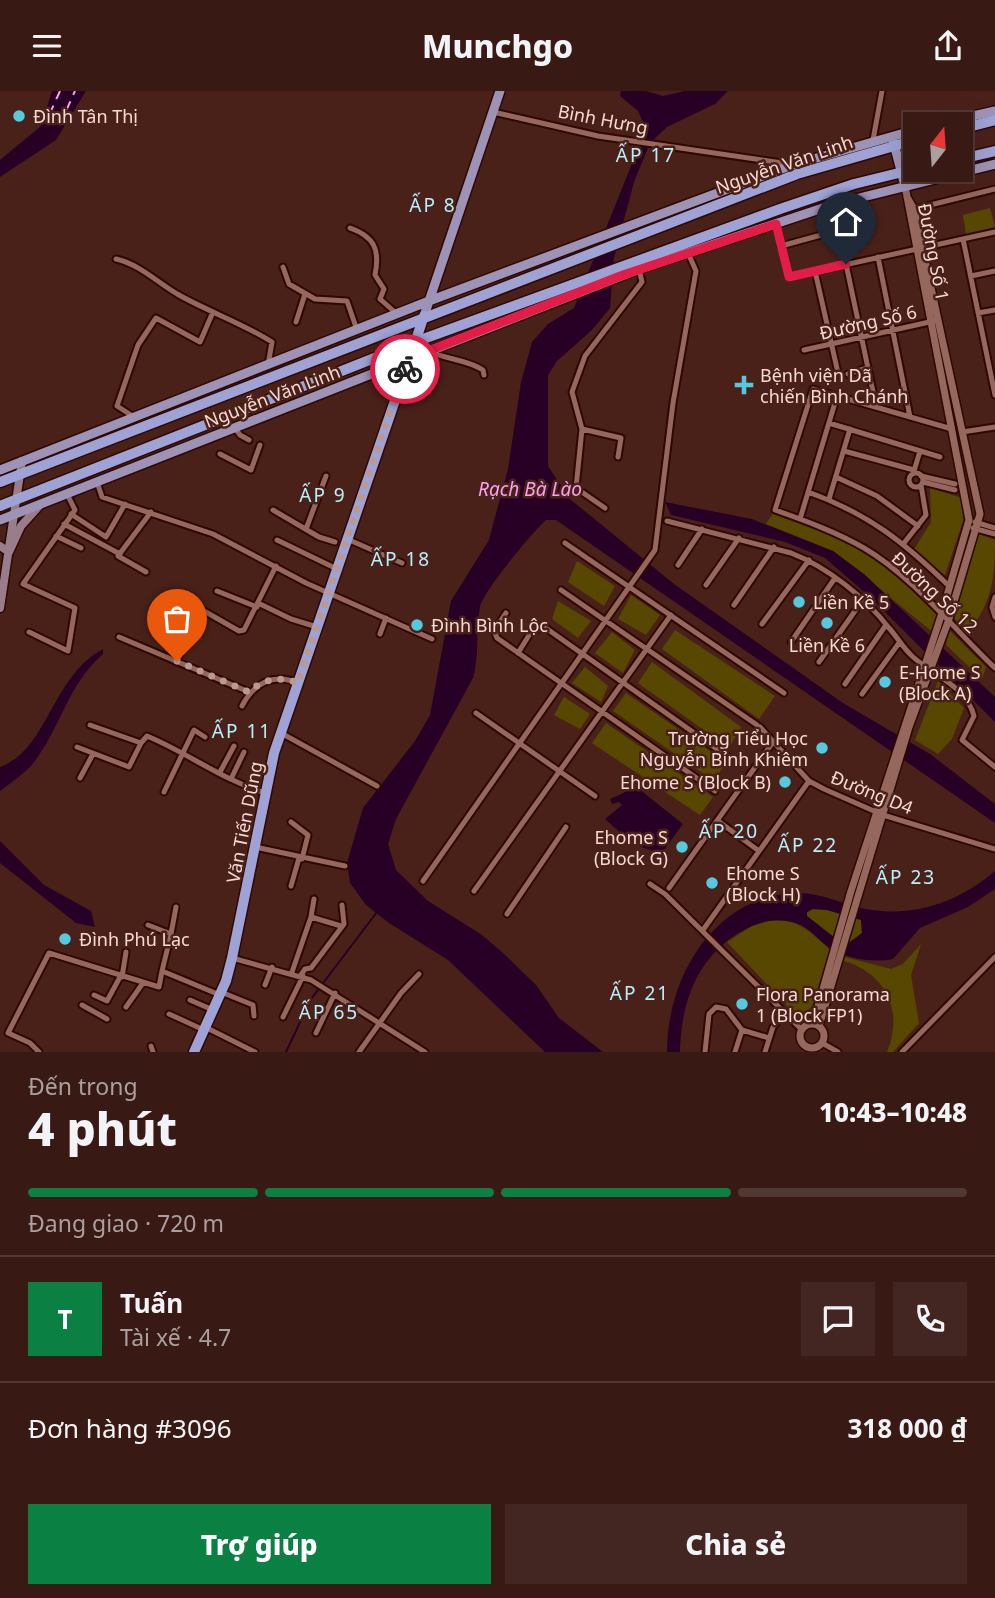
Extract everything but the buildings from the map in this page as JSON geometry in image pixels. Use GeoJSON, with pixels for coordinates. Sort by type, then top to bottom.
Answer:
{"type":"FeatureCollection","features":[{"type":"Feature","properties":{"kind":"highway"},"geometry":{"type":"LineString","coordinates":[[973,126],[995,120]]}},
{"type":"Feature","properties":{"kind":"highway","name":"Nguyễn Văn Linh"},"geometry":{"type":"LineString","coordinates":[[0,482],[424,316],[634,230],[893,141],[903,141]]}},
{"type":"Feature","properties":{"kind":"highway"},"geometry":{"type":"LineString","coordinates":[[973,156],[995,151]]}},
{"type":"Feature","properties":{"kind":"highway","name":"Nguyễn Văn Linh"},"geometry":{"type":"LineString","coordinates":[[0,506],[415,342],[574,290],[780,209],[902,172]]}},
{"type":"Feature","properties":{"kind":"highway","name":"Văn Tiến Dũng"},"geometry":{"type":"LineString","coordinates":[[194,1052],[232,958],[281,733],[424,316]]}},
{"type":"Feature","properties":{"kind":"main road"},"geometry":{"type":"LineString","coordinates":[[424,316],[500,91]]}},
{"type":"Feature","properties":{"kind":"main road"},"geometry":{"type":"LineString","coordinates":[[973,115],[995,110]]}},
{"type":"Feature","properties":{"kind":"main road","name":"Nguyễn Văn Linh"},"geometry":{"type":"LineString","coordinates":[[634,230],[792,165],[873,140],[893,141],[903,136]]}},
{"type":"Feature","properties":{"kind":"main road"},"geometry":{"type":"LineString","coordinates":[[893,141],[906,191]]}},
{"type":"Feature","properties":{"kind":"main road","name":"Nguyễn Văn Linh"},"geometry":{"type":"LineString","coordinates":[[622,271],[639,269],[776,224],[906,191],[995,164]]}},
{"type":"Feature","properties":{"kind":"main road","name":"Nguyễn Văn Linh"},"geometry":{"type":"LineString","coordinates":[[0,470],[429,301],[561,258]]}},
{"type":"Feature","properties":{"kind":"main road","name":"Nguyễn Văn Linh"},"geometry":{"type":"LineString","coordinates":[[0,520],[408,360],[574,290]]}},
{"type":"Feature","properties":{"kind":"main road"},"geometry":{"type":"LineString","coordinates":[[0,608],[22,461]]}},
{"type":"Feature","properties":{"kind":"main road"},"geometry":{"type":"LineString","coordinates":[[9,552],[21,526],[41,504]]}},
{"type":"Feature","properties":{"kind":"main road"},"geometry":{"type":"LineString","coordinates":[[0,545],[9,552]]}},
{"type":"Feature","properties":{"kind":"street"},"geometry":{"type":"LineString","coordinates":[[873,140],[882,91]]}},
{"type":"Feature","properties":{"kind":"street","name":"Bình Hưng"},"geometry":{"type":"LineString","coordinates":[[493,112],[604,136],[792,165]]}},
{"type":"Feature","properties":{"kind":"street"},"geometry":{"type":"LineString","coordinates":[[911,210],[995,189]]}},
{"type":"Feature","properties":{"kind":"street","name":"Đường Số 1"},"geometry":{"type":"LineString","coordinates":[[906,191],[963,432],[972,476],[977,526],[948,622],[938,636]]}},
{"type":"Feature","properties":{"kind":"street"},"geometry":{"type":"LineString","coordinates":[[776,224],[789,277],[995,232]]}},
{"type":"Feature","properties":{"kind":"street"},"geometry":{"type":"LineString","coordinates":[[350,228],[373,242],[379,255],[375,275],[384,289],[380,299],[397,314]]}},
{"type":"Feature","properties":{"kind":"street"},"geometry":{"type":"LineString","coordinates":[[781,246],[832,232]]}},
{"type":"Feature","properties":{"kind":"street"},"geometry":{"type":"LineString","coordinates":[[963,239],[995,391]]}},
{"type":"Feature","properties":{"kind":"street"},"geometry":{"type":"LineString","coordinates":[[423,881],[650,561],[659,534],[673,403],[696,271],[688,253]]}},
{"type":"Feature","properties":{"kind":"street"},"geometry":{"type":"LineString","coordinates":[[878,257],[910,417]]}},
{"type":"Feature","properties":{"kind":"street"},"geometry":{"type":"LineString","coordinates":[[117,259],[128,261],[180,296],[243,324],[272,342],[268,365]]}},
{"type":"Feature","properties":{"kind":"street"},"geometry":{"type":"LineString","coordinates":[[846,264],[876,406]]}},
{"type":"Feature","properties":{"kind":"street"},"geometry":{"type":"LineString","coordinates":[[283,267],[289,284],[304,294],[315,299],[347,301],[358,330]]}},
{"type":"Feature","properties":{"kind":"street"},"geometry":{"type":"LineString","coordinates":[[605,508],[576,488],[582,429],[572,392],[585,356],[642,282],[639,269]]}},
{"type":"Feature","properties":{"kind":"street"},"geometry":{"type":"LineString","coordinates":[[815,271],[838,373]]}},
{"type":"Feature","properties":{"kind":"street"},"geometry":{"type":"LineString","coordinates":[[971,276],[995,271]]}},
{"type":"Feature","properties":{"kind":"street"},"geometry":{"type":"LineString","coordinates":[[296,322],[304,294]]}},
{"type":"Feature","properties":{"kind":"street"},"geometry":{"type":"LineString","coordinates":[[978,313],[995,310]]}},
{"type":"Feature","properties":{"kind":"street"},"geometry":{"type":"LineString","coordinates":[[135,417],[117,406],[138,345],[156,318],[200,342],[213,312]]}},
{"type":"Feature","properties":{"kind":"street","name":"Đường Số 1"},"geometry":{"type":"LineString","coordinates":[[880,814],[906,727],[938,636],[941,616],[968,523],[963,478],[935,321]]}},
{"type":"Feature","properties":{"kind":"street","name":"Đường Số 6"},"geometry":{"type":"LineString","coordinates":[[804,350],[935,321]]}},
{"type":"Feature","properties":{"kind":"street"},"geometry":{"type":"LineString","coordinates":[[428,351],[447,360],[470,361],[484,370],[484,375]]}},
{"type":"Feature","properties":{"kind":"street"},"geometry":{"type":"LineString","coordinates":[[987,354],[995,352]]}},
{"type":"Feature","properties":{"kind":"street"},"geometry":{"type":"LineString","coordinates":[[848,374],[867,368]]}},
{"type":"Feature","properties":{"kind":"street","name":"Đường Số 12"},"geometry":{"type":"LineString","coordinates":[[837,396],[813,389],[775,510],[867,550],[895,571],[995,668]]}},
{"type":"Feature","properties":{"kind":"street"},"geometry":{"type":"LineString","coordinates":[[800,519],[837,396],[963,432],[995,426]]}},
{"type":"Feature","properties":{"kind":"street"},"geometry":{"type":"LineString","coordinates":[[829,423],[940,457]]}},
{"type":"Feature","properties":{"kind":"street"},"geometry":{"type":"LineString","coordinates":[[235,428],[249,440]]}},
{"type":"Feature","properties":{"kind":"street"},"geometry":{"type":"LineString","coordinates":[[582,429],[621,439],[618,457]]}},
{"type":"Feature","properties":{"kind":"street"},"geometry":{"type":"LineString","coordinates":[[828,499],[850,429]]}},
{"type":"Feature","properties":{"kind":"street"},"geometry":{"type":"LineString","coordinates":[[220,454],[251,470],[260,445]]}},
{"type":"Feature","properties":{"kind":"street"},"geometry":{"type":"LineString","coordinates":[[844,451],[914,472],[921,481],[926,515],[904,543]]}},
{"type":"Feature","properties":{"kind":"street"},"geometry":{"type":"LineString","coordinates":[[920,451],[910,484],[921,481],[955,487],[965,493]]}},
{"type":"Feature","properties":{"kind":"street"},"geometry":{"type":"LineString","coordinates":[[306,529],[326,476]]}},
{"type":"Feature","properties":{"kind":"street"},"geometry":{"type":"LineString","coordinates":[[955,487],[963,478],[972,476]]}},
{"type":"Feature","properties":{"kind":"street"},"geometry":{"type":"LineString","coordinates":[[836,477],[877,496],[918,526]]}},
{"type":"Feature","properties":{"kind":"street"},"geometry":{"type":"LineString","coordinates":[[97,482],[103,497],[214,534],[329,594],[432,639]]}},
{"type":"Feature","properties":{"kind":"street"},"geometry":{"type":"LineString","coordinates":[[808,492],[855,511],[904,543],[950,587]]}},
{"type":"Feature","properties":{"kind":"street"},"geometry":{"type":"LineString","coordinates":[[29,632],[68,651],[75,608],[23,584],[75,510],[67,494]]}},
{"type":"Feature","properties":{"kind":"street"},"geometry":{"type":"LineString","coordinates":[[71,514],[106,537],[125,504]]}},
{"type":"Feature","properties":{"kind":"street"},"geometry":{"type":"LineString","coordinates":[[273,510],[335,542]]}},
{"type":"Feature","properties":{"kind":"street"},"geometry":{"type":"LineString","coordinates":[[146,572],[118,556],[151,512]]}},
{"type":"Feature","properties":{"kind":"street"},"geometry":{"type":"LineString","coordinates":[[667,521],[774,547],[809,560],[835,578],[887,625],[899,643],[950,683],[972,711],[972,721],[961,737],[964,744],[995,767]]}},
{"type":"Feature","properties":{"kind":"street"},"geometry":{"type":"LineString","coordinates":[[968,523],[995,534]]}},
{"type":"Feature","properties":{"kind":"street"},"geometry":{"type":"LineString","coordinates":[[64,524],[120,554]]}},
{"type":"Feature","properties":{"kind":"street"},"geometry":{"type":"LineString","coordinates":[[977,526],[995,528]]}},
{"type":"Feature","properties":{"kind":"street"},"geometry":{"type":"LineString","coordinates":[[678,565],[702,530]]}},
{"type":"Feature","properties":{"kind":"street"},"geometry":{"type":"LineString","coordinates":[[56,536],[81,548]]}},
{"type":"Feature","properties":{"kind":"street"},"geometry":{"type":"LineString","coordinates":[[706,585],[739,538]]}},
{"type":"Feature","properties":{"kind":"street"},"geometry":{"type":"LineString","coordinates":[[347,539],[402,563]]}},
{"type":"Feature","properties":{"kind":"street"},"geometry":{"type":"LineString","coordinates":[[277,540],[337,569]]}},
{"type":"Feature","properties":{"kind":"street"},"geometry":{"type":"LineString","coordinates":[[565,543],[784,693]]}},
{"type":"Feature","properties":{"kind":"street"},"geometry":{"type":"LineString","coordinates":[[734,605],[774,547]]}},
{"type":"Feature","properties":{"kind":"street"},"geometry":{"type":"LineString","coordinates":[[762,624],[809,560]]}},
{"type":"Feature","properties":{"kind":"street"},"geometry":{"type":"LineString","coordinates":[[197,607],[239,631],[244,630],[276,566]]}},
{"type":"Feature","properties":{"kind":"street"},"geometry":{"type":"LineString","coordinates":[[791,642],[835,578]]}},
{"type":"Feature","properties":{"kind":"street","name":"Đường D4"},"geometry":{"type":"LineString","coordinates":[[561,590],[758,726],[809,781],[880,814],[995,849]]}},
{"type":"Feature","properties":{"kind":"street"},"geometry":{"type":"LineString","coordinates":[[217,591],[317,627]]}},
{"type":"Feature","properties":{"kind":"street"},"geometry":{"type":"LineString","coordinates":[[995,597],[992,607],[995,617]]}},
{"type":"Feature","properties":{"kind":"street"},"geometry":{"type":"LineString","coordinates":[[818,662],[862,601]]}},
{"type":"Feature","properties":{"kind":"street"},"geometry":{"type":"LineString","coordinates":[[506,613],[494,631],[498,638],[715,791]]}},
{"type":"Feature","properties":{"kind":"street"},"geometry":{"type":"LineString","coordinates":[[474,891],[671,615]]}},
{"type":"Feature","properties":{"kind":"street"},"geometry":{"type":"LineString","coordinates":[[380,634],[386,618]]}},
{"type":"Feature","properties":{"kind":"street"},"geometry":{"type":"LineString","coordinates":[[177,661],[191,625]]}},
{"type":"Feature","properties":{"kind":"street"},"geometry":{"type":"LineString","coordinates":[[518,653],[531,632],[540,625],[731,759]]}},
{"type":"Feature","properties":{"kind":"street"},"geometry":{"type":"LineString","coordinates":[[845,684],[887,625]]}},
{"type":"Feature","properties":{"kind":"street"},"geometry":{"type":"LineString","coordinates":[[119,637],[249,692]]}},
{"type":"Feature","properties":{"kind":"street"},"geometry":{"type":"LineString","coordinates":[[862,694],[899,643]]}},
{"type":"Feature","properties":{"kind":"street"},"geometry":{"type":"LineString","coordinates":[[242,706],[249,692],[262,683],[284,677],[298,683]]}},
{"type":"Feature","properties":{"kind":"street"},"geometry":{"type":"LineString","coordinates":[[477,713],[595,796]]}},
{"type":"Feature","properties":{"kind":"street"},"geometry":{"type":"LineString","coordinates":[[90,725],[141,743]]}},
{"type":"Feature","properties":{"kind":"street"},"geometry":{"type":"LineString","coordinates":[[164,792],[194,730],[205,737]]}},
{"type":"Feature","properties":{"kind":"street"},"geometry":{"type":"LineString","coordinates":[[281,733],[377,786]]}},
{"type":"Feature","properties":{"kind":"street"},"geometry":{"type":"LineString","coordinates":[[77,747],[130,767],[147,736],[220,772],[242,786],[266,793]]}},
{"type":"Feature","properties":{"kind":"street"},"geometry":{"type":"LineString","coordinates":[[669,888],[773,742]]}},
{"type":"Feature","properties":{"kind":"street"},"geometry":{"type":"LineString","coordinates":[[220,772],[234,746]]}},
{"type":"Feature","properties":{"kind":"street"},"geometry":{"type":"LineString","coordinates":[[231,779],[244,752]]}},
{"type":"Feature","properties":{"kind":"street"},"geometry":{"type":"LineString","coordinates":[[80,778],[93,754]]}},
{"type":"Feature","properties":{"kind":"street"},"geometry":{"type":"LineString","coordinates":[[703,930],[809,781]]}},
{"type":"Feature","properties":{"kind":"street"},"geometry":{"type":"LineString","coordinates":[[816,1025],[846,918],[880,814]]}},
{"type":"Feature","properties":{"kind":"street"},"geometry":{"type":"LineString","coordinates":[[718,821],[759,851]]}},
{"type":"Feature","properties":{"kind":"street"},"geometry":{"type":"LineString","coordinates":[[291,822],[308,835],[291,886]]}},
{"type":"Feature","properties":{"kind":"street"},"geometry":{"type":"LineString","coordinates":[[507,914],[566,827]]}},
{"type":"Feature","properties":{"kind":"street"},"geometry":{"type":"LineString","coordinates":[[255,847],[345,866]]}},
{"type":"Feature","properties":{"kind":"street"},"geometry":{"type":"LineString","coordinates":[[650,884],[703,930],[802,1030]]}},
{"type":"Feature","properties":{"kind":"street"},"geometry":{"type":"LineString","coordinates":[[292,972],[314,899]]}},
{"type":"Feature","properties":{"kind":"street"},"geometry":{"type":"LineString","coordinates":[[283,1017],[304,969],[311,968],[344,924],[342,905]]}},
{"type":"Feature","properties":{"kind":"street"},"geometry":{"type":"LineString","coordinates":[[39,1052],[30,1043],[8,1033],[47,954],[159,987],[176,907]]}},
{"type":"Feature","properties":{"kind":"street"},"geometry":{"type":"LineString","coordinates":[[311,916],[341,926]]}},
{"type":"Feature","properties":{"kind":"street"},"geometry":{"type":"LineString","coordinates":[[148,925],[171,934]]}},
{"type":"Feature","properties":{"kind":"street"},"geometry":{"type":"LineString","coordinates":[[82,1005],[104,1017],[107,1000],[121,977],[126,952]]}},
{"type":"Feature","properties":{"kind":"street"},"geometry":{"type":"LineString","coordinates":[[905,1051],[995,957]]}},
{"type":"Feature","properties":{"kind":"street"},"geometry":{"type":"LineString","coordinates":[[232,958],[292,972],[311,980],[334,992],[425,1052]]}},
{"type":"Feature","properties":{"kind":"street"},"geometry":{"type":"LineString","coordinates":[[265,985],[272,967]]}},
{"type":"Feature","properties":{"kind":"street"},"geometry":{"type":"LineString","coordinates":[[162,971],[253,1005],[254,1016]]}},
{"type":"Feature","properties":{"kind":"street"},"geometry":{"type":"LineString","coordinates":[[359,1052],[419,974]]}},
{"type":"Feature","properties":{"kind":"street"},"geometry":{"type":"LineString","coordinates":[[126,1007],[143,983]]}},
{"type":"Feature","properties":{"kind":"street"},"geometry":{"type":"LineString","coordinates":[[316,1033],[334,992]]}},
{"type":"Feature","properties":{"kind":"street"},"geometry":{"type":"LineString","coordinates":[[94,995],[107,1000]]}},
{"type":"Feature","properties":{"kind":"street"},"geometry":{"type":"LineString","coordinates":[[190,1000],[213,1010]]}},
{"type":"Feature","properties":{"kind":"street"},"geometry":{"type":"LineString","coordinates":[[705,1052],[709,1014],[715,1008],[726,1009],[742,1030],[769,1038]]}},
{"type":"Feature","properties":{"kind":"street"},"geometry":{"type":"LineString","coordinates":[[169,1014],[250,1051]]}},
{"type":"Feature","properties":{"kind":"street"},"geometry":{"type":"LineString","coordinates":[[765,1052],[773,1027],[784,1014]]}},
{"type":"Feature","properties":{"kind":"street"},"geometry":{"type":"LineString","coordinates":[[802,1030],[816,1025]]}},
{"type":"Feature","properties":{"kind":"street"},"geometry":{"type":"LineString","coordinates":[[802,1030],[800,1038],[806,1045],[814,1047],[822,1043],[824,1035],[816,1025]]}},
{"type":"Feature","properties":{"kind":"street"},"geometry":{"type":"LineString","coordinates":[[735,1052],[742,1030]]}},
{"type":"Feature","properties":{"kind":"street"},"geometry":{"type":"LineString","coordinates":[[822,1043],[838,1052]]}},
{"type":"Feature","properties":{"kind":"shaded area"},"geometry":{"type":"Polygon","coordinates":[[[990,208],[995,227],[966,235],[963,215],[990,208]]]}},
{"type":"Feature","properties":{"kind":"shaded area"},"geometry":{"type":"Polygon","coordinates":[[[930,488],[962,498],[963,521],[945,575],[913,551],[931,522],[930,488]]]}},
{"type":"Feature","properties":{"kind":"shaded area"},"geometry":{"type":"Polygon","coordinates":[[[775,510],[840,535],[895,571],[941,616],[935,634],[833,551],[766,524],[775,510]]]}},
{"type":"Feature","properties":{"kind":"shaded area"},"geometry":{"type":"Polygon","coordinates":[[[979,534],[995,540],[994,567],[987,600],[968,633],[954,618],[979,534]]]}},
{"type":"Feature","properties":{"kind":"shaded area"},"geometry":{"type":"Polygon","coordinates":[[[577,561],[615,586],[604,606],[568,582],[577,561]]]}},
{"type":"Feature","properties":{"kind":"shaded area"},"geometry":{"type":"Polygon","coordinates":[[[631,595],[660,615],[646,635],[618,619],[631,595]]]}},
{"type":"Feature","properties":{"kind":"shaded area"},"geometry":{"type":"Polygon","coordinates":[[[558,601],[591,621],[578,638],[552,619],[558,601]]]}},
{"type":"Feature","properties":{"kind":"shaded area"},"geometry":{"type":"Polygon","coordinates":[[[675,630],[775,696],[759,719],[662,649],[675,630]]]}},
{"type":"Feature","properties":{"kind":"shaded area"},"geometry":{"type":"Polygon","coordinates":[[[949,630],[986,667],[982,679],[946,645],[949,630]]]}},
{"type":"Feature","properties":{"kind":"shaded area"},"geometry":{"type":"Polygon","coordinates":[[[612,632],[635,650],[623,673],[595,653],[612,632]]]}},
{"type":"Feature","properties":{"kind":"shaded area"},"geometry":{"type":"Polygon","coordinates":[[[652,662],[741,727],[729,748],[638,683],[652,662]]]}},
{"type":"Feature","properties":{"kind":"shaded area"},"geometry":{"type":"Polygon","coordinates":[[[585,667],[608,686],[601,702],[572,683],[585,667]]]}},
{"type":"Feature","properties":{"kind":"shaded area"},"geometry":{"type":"Polygon","coordinates":[[[938,681],[964,708],[952,739],[938,754],[915,740],[938,681]]]}},
{"type":"Feature","properties":{"kind":"shaded area"},"geometry":{"type":"Polygon","coordinates":[[[626,693],[726,762],[714,781],[613,711],[626,693]]]}},
{"type":"Feature","properties":{"kind":"shaded area"},"geometry":{"type":"Polygon","coordinates":[[[564,697],[590,714],[580,729],[554,715],[564,697]]]}},
{"type":"Feature","properties":{"kind":"shaded area"},"geometry":{"type":"Polygon","coordinates":[[[606,723],[713,797],[700,815],[592,743],[606,723]]]}},
{"type":"Feature","properties":{"kind":"shaded area"},"geometry":{"type":"Polygon","coordinates":[[[813,909],[827,910],[861,920],[862,933],[850,942],[835,938],[807,916],[807,912],[813,909]]]}},
{"type":"Feature","properties":{"kind":"shaded area"},"geometry":{"type":"Polygon","coordinates":[[[769,921],[796,924],[810,932],[830,950],[812,1006],[805,1014],[793,1012],[727,942],[752,926],[769,921]]]}},
{"type":"Feature","properties":{"kind":"shaded area"},"geometry":{"type":"Polygon","coordinates":[[[921,944],[911,975],[919,1023],[893,1052],[887,1052],[893,1023],[888,996],[871,975],[844,961],[845,957],[891,969],[903,964],[921,944]]]}},
{"type":"Feature","properties":{"kind":"water"},"geometry":{"type":"Polygon","coordinates":[[[52,91],[86,91],[56,140],[0,177],[0,160],[41,126],[52,91]]]}},
{"type":"Feature","properties":{"kind":"water","name":"Rạch Bà Lào"},"geometry":{"type":"Polygon","coordinates":[[[621,91],[646,91],[663,96],[685,91],[728,91],[715,104],[667,127],[650,143],[634,182],[614,258],[610,308],[592,330],[557,361],[548,375],[548,466],[570,499],[674,584],[843,703],[930,754],[995,804],[995,823],[556,520],[546,520],[509,562],[483,599],[473,678],[396,819],[388,844],[396,870],[428,901],[482,935],[502,952],[536,985],[559,1018],[603,1052],[545,1052],[448,960],[389,923],[366,905],[350,883],[347,863],[363,808],[415,741],[430,715],[451,601],[489,540],[508,469],[521,382],[532,342],[548,324],[574,308],[641,141],[643,122],[638,111],[620,96],[621,91]]]}},
{"type":"Feature","properties":{"kind":"water"},"geometry":{"type":"Polygon","coordinates":[[[665,502],[752,519],[833,551],[864,574],[995,697],[995,722],[871,598],[825,558],[785,542],[671,515],[665,502]]]}},
{"type":"Feature","properties":{"kind":"water"},"geometry":{"type":"Polygon","coordinates":[[[103,649],[103,654],[80,680],[49,739],[30,767],[0,791],[0,767],[16,758],[29,745],[72,677],[86,661],[103,649]]]}},
{"type":"Feature","properties":{"kind":"water"},"geometry":{"type":"Polygon","coordinates":[[[632,789],[639,789],[683,824],[661,854],[633,844],[605,819],[622,805],[619,802],[612,804],[610,799],[632,789]]]}},
{"type":"Feature","properties":{"kind":"water"},"geometry":{"type":"Polygon","coordinates":[[[0,841],[44,885],[91,911],[95,927],[76,923],[0,863],[0,841]]]}},
{"type":"Feature","properties":{"kind":"water"},"geometry":{"type":"Polygon","coordinates":[[[995,871],[995,889],[968,907],[920,928],[893,959],[869,960],[844,955],[825,945],[806,928],[789,921],[769,921],[744,930],[728,940],[704,966],[695,981],[684,1015],[680,1052],[667,1052],[669,1023],[676,995],[687,969],[702,944],[720,924],[743,908],[769,897],[799,893],[879,911],[915,910],[949,900],[995,871]],[[813,909],[807,912],[807,916],[835,938],[850,942],[862,933],[861,920],[827,910],[813,909]]]}},
{"type":"Feature","properties":{"kind":"waterway"},"geometry":{"type":"LineString","coordinates":[[286,1052],[311,999],[377,912]]}},
{"type":"Feature","properties":{"kind":"ferry route"},"geometry":{"type":"LineString","coordinates":[[60,91],[46,122],[56,125],[61,122],[75,91]]}},
{"type":"Feature","properties":{"kind":"way so far"},"geometry":{"type":"LineString","coordinates":[[177,661],[249,692],[262,683],[284,677],[298,683],[405,369]]}},
{"type":"Feature","properties":{"kind":"place","name":"Đình Tân Thị"},"geometry":{"type":"Point","coordinates":[19,116]}},
{"type":"Feature","properties":{"kind":"place","name":"Bệnh viện Dã chiến Bình Chánh"},"geometry":{"type":"Point","coordinates":[744,385]}},
{"type":"Feature","properties":{"kind":"place","name":"Liền Kề 5"},"geometry":{"type":"Point","coordinates":[799,602]}},
{"type":"Feature","properties":{"kind":"place","name":"Liền Kề 6"},"geometry":{"type":"Point","coordinates":[827,623]}},
{"type":"Feature","properties":{"kind":"place","name":"Đình Bình Lộc"},"geometry":{"type":"Point","coordinates":[417,625]}},
{"type":"Feature","properties":{"kind":"place","name":"E-Home S (Block A)"},"geometry":{"type":"Point","coordinates":[885,682]}},
{"type":"Feature","properties":{"kind":"place","name":"Trường Tiểu Học Nguyễn Bỉnh Khiêm"},"geometry":{"type":"Point","coordinates":[822,748]}},
{"type":"Feature","properties":{"kind":"place","name":"Ehome S (Block B)"},"geometry":{"type":"Point","coordinates":[785,782]}},
{"type":"Feature","properties":{"kind":"place","name":"Ehome S (Block G)"},"geometry":{"type":"Point","coordinates":[682,847]}},
{"type":"Feature","properties":{"kind":"place","name":"Ehome S (Block H)"},"geometry":{"type":"Point","coordinates":[712,883]}},
{"type":"Feature","properties":{"kind":"place","name":"Đình Phú Lạc"},"geometry":{"type":"Point","coordinates":[65,939]}},
{"type":"Feature","properties":{"kind":"place","name":"Flora Panorama 1 (Block FP1)"},"geometry":{"type":"Point","coordinates":[742,1004]}},
{"type":"Feature","properties":{"kind":"district","name":"ẤP 17"},"geometry":{"type":"Point","coordinates":[646,155]}},
{"type":"Feature","properties":{"kind":"district","name":"ẤP 8"},"geometry":{"type":"Point","coordinates":[433,205]}},
{"type":"Feature","properties":{"kind":"district","name":"ẤP 9"},"geometry":{"type":"Point","coordinates":[323,495]}},
{"type":"Feature","properties":{"kind":"district","name":"ẤP 18"},"geometry":{"type":"Point","coordinates":[401,559]}},
{"type":"Feature","properties":{"kind":"district","name":"ẤP 11"},"geometry":{"type":"Point","coordinates":[242,731]}},
{"type":"Feature","properties":{"kind":"district","name":"ẤP 20"},"geometry":{"type":"Point","coordinates":[729,831]}},
{"type":"Feature","properties":{"kind":"district","name":"ẤP 22"},"geometry":{"type":"Point","coordinates":[808,845]}},
{"type":"Feature","properties":{"kind":"district","name":"ẤP 23"},"geometry":{"type":"Point","coordinates":[906,877]}},
{"type":"Feature","properties":{"kind":"district","name":"ẤP 21"},"geometry":{"type":"Point","coordinates":[640,993]}},
{"type":"Feature","properties":{"kind":"district","name":"ẤP 65"},"geometry":{"type":"Point","coordinates":[329,1012]}},
{"type":"Feature","properties":{"kind":"route"},"geometry":{"type":"LineString","coordinates":[[405,369],[408,360],[428,351],[623,275],[776,224],[789,277],[846,264]]}}]}
